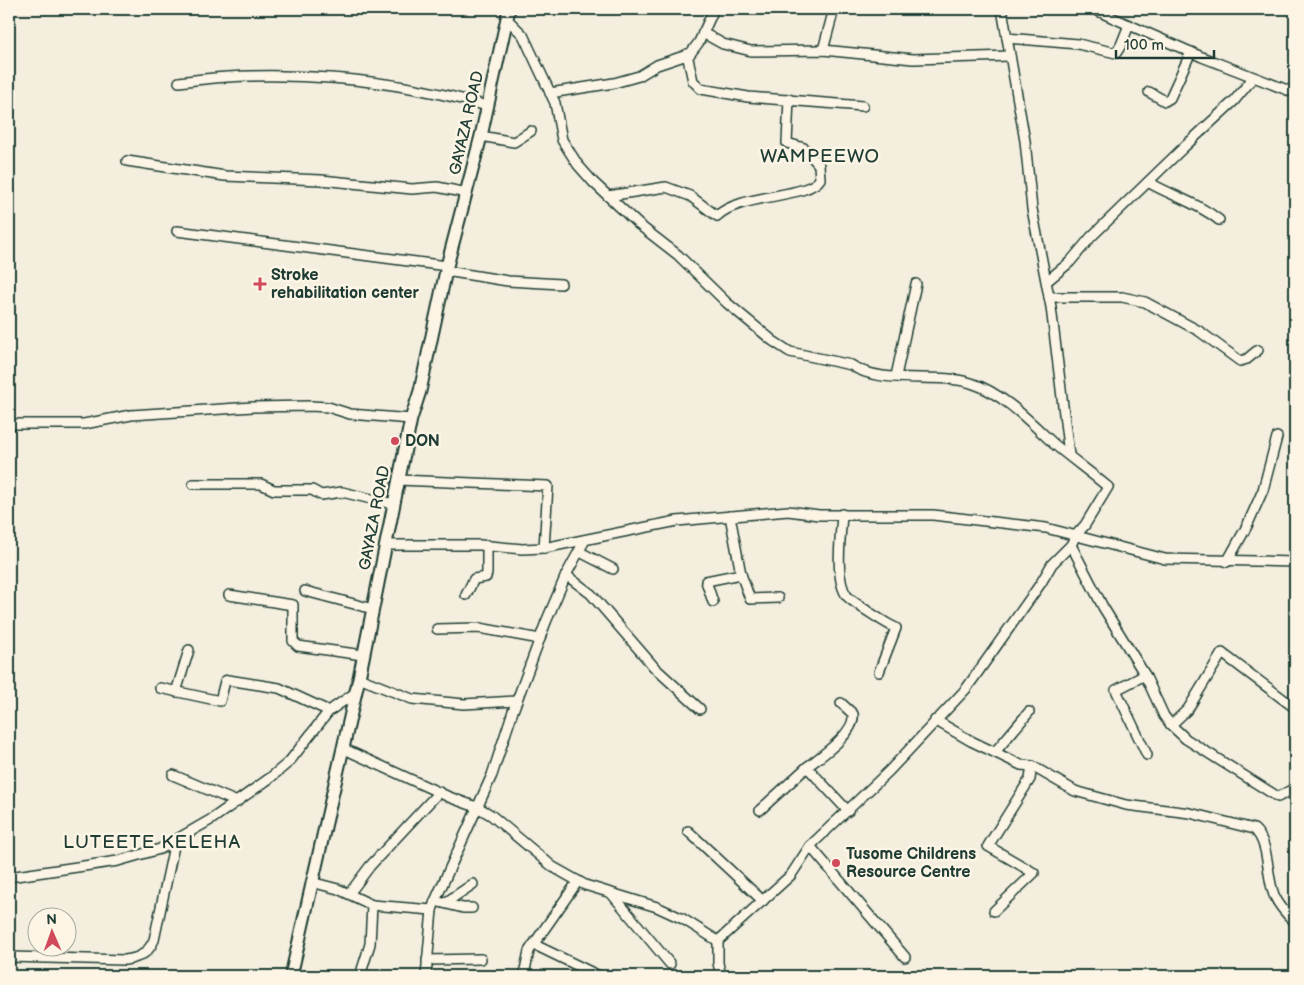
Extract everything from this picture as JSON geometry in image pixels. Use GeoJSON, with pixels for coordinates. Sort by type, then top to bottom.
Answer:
{"type":"FeatureCollection","features":[{"type":"Feature","properties":{"kind":"main road","name":"GAYAZA ROAD"},"geometry":{"type":"LineString","coordinates":[[291,976],[387,545],[411,419],[420,391],[446,268],[481,136],[508,14]]}},
{"type":"Feature","properties":{"kind":"street"},"geometry":{"type":"LineString","coordinates":[[550,94],[614,83],[640,76],[658,65],[688,54],[695,50],[714,9]]}},
{"type":"Feature","properties":{"kind":"street"},"geometry":{"type":"LineString","coordinates":[[822,50],[834,9]]}},
{"type":"Feature","properties":{"kind":"street"},"geometry":{"type":"LineString","coordinates":[[1002,9],[1025,141],[1032,209],[1049,297],[1069,455]]}},
{"type":"Feature","properties":{"kind":"street"},"geometry":{"type":"LineString","coordinates":[[1093,9],[1253,78],[1295,93]]}},
{"type":"Feature","properties":{"kind":"street"},"geometry":{"type":"LineString","coordinates":[[508,14],[523,35],[555,104],[562,140],[578,165],[638,224],[678,255],[727,303],[773,341],[800,354],[851,365],[858,370],[875,374],[963,381],[978,385],[1013,408],[1108,487],[1071,545],[1052,564],[1041,584],[966,689],[848,811],[810,846],[791,875],[718,941],[718,963],[721,976]]}},
{"type":"Feature","properties":{"kind":"street"},"geometry":{"type":"LineString","coordinates":[[1007,38],[1078,44],[1116,53],[1129,25]]}},
{"type":"Feature","properties":{"kind":"street"},"geometry":{"type":"LineString","coordinates":[[703,33],[723,44],[751,51],[822,50],[913,59],[1010,56]]}},
{"type":"Feature","properties":{"kind":"street"},"geometry":{"type":"LineString","coordinates":[[1149,92],[1165,101],[1170,98],[1191,52]]}},
{"type":"Feature","properties":{"kind":"street"},"geometry":{"type":"LineString","coordinates":[[688,54],[693,81],[701,89],[748,97],[863,106]]}},
{"type":"Feature","properties":{"kind":"street"},"geometry":{"type":"LineString","coordinates":[[179,82],[245,76],[337,78],[452,96],[487,106]]}},
{"type":"Feature","properties":{"kind":"street"},"geometry":{"type":"LineString","coordinates":[[1046,281],[1070,262],[1148,182],[1234,101],[1253,78]]}},
{"type":"Feature","properties":{"kind":"street"},"geometry":{"type":"LineString","coordinates":[[608,196],[666,187],[690,196],[717,216],[741,203],[811,187],[820,179],[819,165],[804,148],[787,143],[788,99]]}},
{"type":"Feature","properties":{"kind":"street"},"geometry":{"type":"LineString","coordinates":[[481,136],[514,142],[531,131]]}},
{"type":"Feature","properties":{"kind":"street"},"geometry":{"type":"LineString","coordinates":[[128,161],[225,176],[321,180],[412,188],[437,187],[467,193]]}},
{"type":"Feature","properties":{"kind":"street"},"geometry":{"type":"LineString","coordinates":[[1148,182],[1178,198],[1195,204],[1220,220]]}},
{"type":"Feature","properties":{"kind":"street"},"geometry":{"type":"LineString","coordinates":[[177,231],[446,268],[508,281],[561,284]]}},
{"type":"Feature","properties":{"kind":"street"},"geometry":{"type":"LineString","coordinates":[[896,376],[916,284]]}},
{"type":"Feature","properties":{"kind":"street"},"geometry":{"type":"LineString","coordinates":[[1049,297],[1133,298],[1160,308],[1240,362],[1248,359],[1258,350]]}},
{"type":"Feature","properties":{"kind":"street"},"geometry":{"type":"LineString","coordinates":[[9,424],[84,424],[131,415],[286,406],[328,407],[350,414],[411,419]]}},
{"type":"Feature","properties":{"kind":"street"},"geometry":{"type":"LineString","coordinates":[[1227,562],[1247,526],[1263,490],[1277,437]]}},
{"type":"Feature","properties":{"kind":"street"},"geometry":{"type":"LineString","coordinates":[[398,480],[548,486],[544,548]]}},
{"type":"Feature","properties":{"kind":"street"},"geometry":{"type":"LineString","coordinates":[[193,484],[261,484],[274,490],[312,490],[321,495],[342,492],[394,504]]}},
{"type":"Feature","properties":{"kind":"street"},"geometry":{"type":"LineString","coordinates":[[387,545],[487,545],[544,548],[677,521],[788,511],[818,516],[842,514],[878,517],[933,516],[1046,528],[1165,560],[1295,562]]}},
{"type":"Feature","properties":{"kind":"street"},"geometry":{"type":"LineString","coordinates":[[842,514],[839,560],[841,581],[847,596],[896,628],[879,672]]}},
{"type":"Feature","properties":{"kind":"street"},"geometry":{"type":"LineString","coordinates":[[730,516],[742,574],[750,599],[778,598]]}},
{"type":"Feature","properties":{"kind":"street"},"geometry":{"type":"LineString","coordinates":[[426,976],[426,960],[437,905],[479,808],[540,639],[566,575],[585,540]]}},
{"type":"Feature","properties":{"kind":"street"},"geometry":{"type":"LineString","coordinates":[[466,595],[474,579],[486,577],[488,573],[487,545]]}},
{"type":"Feature","properties":{"kind":"street"},"geometry":{"type":"LineString","coordinates":[[1071,545],[1120,637],[1145,675],[1171,725],[1186,739],[1278,797],[1295,788]]}},
{"type":"Feature","properties":{"kind":"street"},"geometry":{"type":"LineString","coordinates":[[580,552],[613,569]]}},
{"type":"Feature","properties":{"kind":"street"},"geometry":{"type":"LineString","coordinates":[[713,602],[706,581],[742,574]]}},
{"type":"Feature","properties":{"kind":"street"},"geometry":{"type":"LineString","coordinates":[[566,575],[592,594],[655,668],[700,709]]}},
{"type":"Feature","properties":{"kind":"street"},"geometry":{"type":"LineString","coordinates":[[305,591],[373,608]]}},
{"type":"Feature","properties":{"kind":"street"},"geometry":{"type":"LineString","coordinates":[[229,595],[293,605],[293,641],[298,646],[363,654]]}},
{"type":"Feature","properties":{"kind":"street"},"geometry":{"type":"LineString","coordinates":[[437,629],[479,628],[540,639]]}},
{"type":"Feature","properties":{"kind":"street"},"geometry":{"type":"LineString","coordinates":[[176,692],[189,650]]}},
{"type":"Feature","properties":{"kind":"street"},"geometry":{"type":"LineString","coordinates":[[1171,725],[1188,709],[1222,653],[1295,708]]}},
{"type":"Feature","properties":{"kind":"street"},"geometry":{"type":"LineString","coordinates":[[1145,675],[1116,690],[1147,755]]}},
{"type":"Feature","properties":{"kind":"street"},"geometry":{"type":"LineString","coordinates":[[358,678],[412,699],[464,704],[517,702]]}},
{"type":"Feature","properties":{"kind":"street"},"geometry":{"type":"LineString","coordinates":[[160,688],[220,700],[225,681],[228,680],[279,688],[329,711]]}},
{"type":"Feature","properties":{"kind":"street"},"geometry":{"type":"LineString","coordinates":[[9,877],[139,856],[160,849],[237,802],[289,762],[329,711],[355,693]]}},
{"type":"Feature","properties":{"kind":"street"},"geometry":{"type":"LineString","coordinates":[[760,810],[839,740],[852,724],[852,714],[841,703]]}},
{"type":"Feature","properties":{"kind":"street"},"geometry":{"type":"LineString","coordinates":[[995,752],[1029,712]]}},
{"type":"Feature","properties":{"kind":"street"},"geometry":{"type":"LineString","coordinates":[[936,720],[971,741],[1021,765],[1032,766],[1075,791],[1126,805],[1190,813],[1254,828],[1262,841],[1274,896],[1285,913],[1295,922]]}},
{"type":"Feature","properties":{"kind":"street"},"geometry":{"type":"LineString","coordinates":[[342,748],[490,814],[553,867],[578,881],[599,890],[657,907],[683,919],[718,941]]}},
{"type":"Feature","properties":{"kind":"street"},"geometry":{"type":"LineString","coordinates":[[994,911],[1034,873],[988,846],[1030,779],[1032,766]]}},
{"type":"Feature","properties":{"kind":"street"},"geometry":{"type":"LineString","coordinates":[[807,767],[848,811]]}},
{"type":"Feature","properties":{"kind":"street"},"geometry":{"type":"LineString","coordinates":[[173,775],[237,802]]}},
{"type":"Feature","properties":{"kind":"street"},"geometry":{"type":"LineString","coordinates":[[349,894],[370,866],[439,792]]}},
{"type":"Feature","properties":{"kind":"street"},"geometry":{"type":"LineString","coordinates":[[688,831],[762,901]]}},
{"type":"Feature","properties":{"kind":"street"},"geometry":{"type":"LineString","coordinates":[[9,958],[125,960],[144,954],[150,949],[154,940],[175,841]]}},
{"type":"Feature","properties":{"kind":"street"},"geometry":{"type":"LineString","coordinates":[[810,846],[905,957]]}},
{"type":"Feature","properties":{"kind":"street"},"geometry":{"type":"LineString","coordinates":[[525,970],[529,952],[578,881]]}},
{"type":"Feature","properties":{"kind":"street"},"geometry":{"type":"LineString","coordinates":[[312,882],[349,894],[372,905],[437,905],[472,908]]}},
{"type":"Feature","properties":{"kind":"street"},"geometry":{"type":"LineString","coordinates":[[437,905],[473,884]]}},
{"type":"Feature","properties":{"kind":"street"},"geometry":{"type":"LineString","coordinates":[[611,893],[670,964]]}},
{"type":"Feature","properties":{"kind":"street"},"geometry":{"type":"LineString","coordinates":[[360,976],[370,944],[372,905]]}},
{"type":"Feature","properties":{"kind":"street"},"geometry":{"type":"LineString","coordinates":[[535,945],[599,976]]}},
{"type":"Feature","properties":{"kind":"street"},"geometry":{"type":"LineString","coordinates":[[426,960],[481,959]]}},
{"type":"Feature","properties":{"kind":"place","name":"Stroke rehabilitation center"},"geometry":{"type":"Point","coordinates":[260,284]}},
{"type":"Feature","properties":{"kind":"place","name":"DON"},"geometry":{"type":"Point","coordinates":[395,441]}},
{"type":"Feature","properties":{"kind":"place","name":"Tusome Childrens Resource Centre"},"geometry":{"type":"Point","coordinates":[836,863]}},
{"type":"Feature","properties":{"kind":"district","name":"WAMPEEWO"},"geometry":{"type":"Point","coordinates":[820,156]}},
{"type":"Feature","properties":{"kind":"district","name":"LUTEETE KELEHA"},"geometry":{"type":"Point","coordinates":[152,842]}}]}
